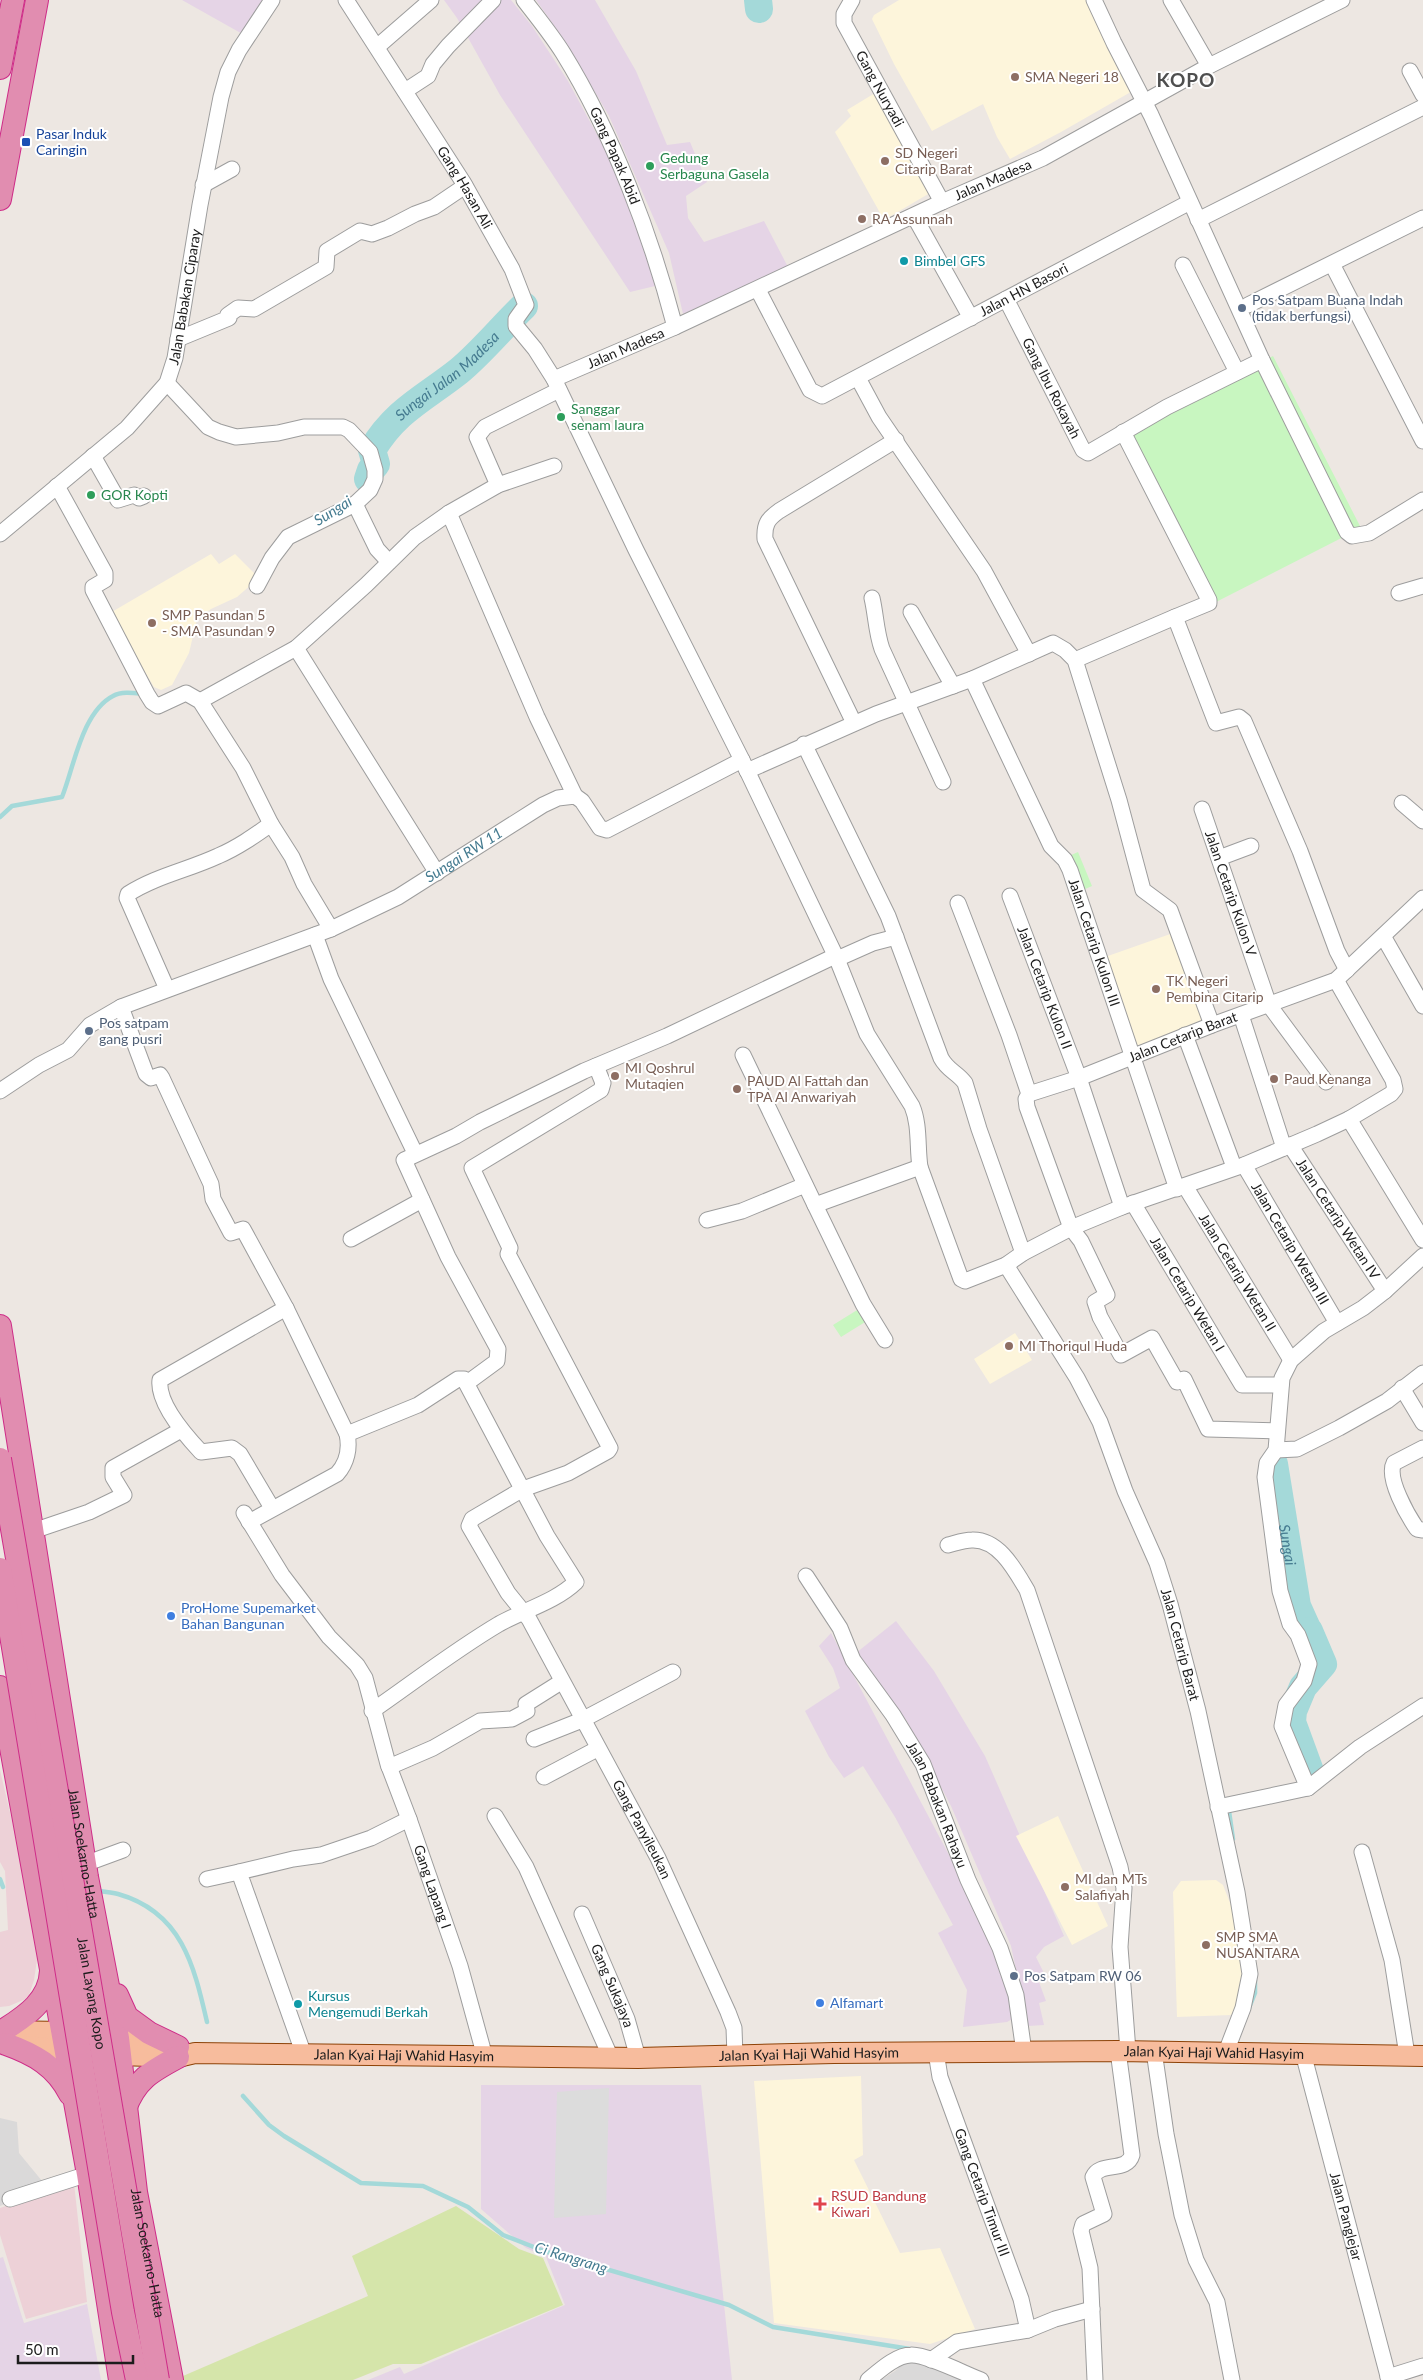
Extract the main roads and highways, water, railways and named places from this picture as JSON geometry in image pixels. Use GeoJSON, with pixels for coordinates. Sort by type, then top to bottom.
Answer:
{"type":"FeatureCollection","features":[{"type":"Feature","properties":{"kind":"highway"},"geometry":{"type":"LineString","coordinates":[[0,68],[13,0]]}},
{"type":"Feature","properties":{"kind":"highway"},"geometry":{"type":"LineString","coordinates":[[0,200],[37,0]]}},
{"type":"Feature","properties":{"kind":"highway","name":"Jalan Soekarno-Hatta"},"geometry":{"type":"LineString","coordinates":[[0,1326],[85,1864],[119,2046],[136,2192],[172,2380]]}},
{"type":"Feature","properties":{"kind":"highway","name":"Jalan Layang Kopo"},"geometry":{"type":"LineString","coordinates":[[0,1459],[158,2380]]}},
{"type":"Feature","properties":{"kind":"highway","name":"Jalan Layang Kopo"},"geometry":{"type":"LineString","coordinates":[[0,1569],[137,2380]]}},
{"type":"Feature","properties":{"kind":"highway"},"geometry":{"type":"LineString","coordinates":[[0,1687],[24,1824],[52,1965],[88,2174],[120,2380]]}},
{"type":"Feature","properties":{"kind":"highway"},"geometry":{"type":"LineString","coordinates":[[24,1824],[32,1838],[45,1845],[54,1845],[68,1840],[73,1834],[79,1819],[78,1811]]}},
{"type":"Feature","properties":{"kind":"highway"},"geometry":{"type":"LineString","coordinates":[[104,1961],[127,2017],[184,2052],[157,2068],[138,2083],[125,2110]]}},
{"type":"Feature","properties":{"kind":"highway"},"geometry":{"type":"LineString","coordinates":[[52,1965],[51,1978],[44,1995],[32,2010],[2,2036],[53,2070],[66,2086],[76,2111]]}},
{"type":"Feature","properties":{"kind":"highway"},"geometry":{"type":"LineString","coordinates":[[102,2270],[105,2255],[110,2249],[124,2243],[138,2247],[148,2258],[150,2265]]}},
{"type":"Feature","properties":{"kind":"main road","name":"Jalan Kyai Haji Wahid Hasyim"},"geometry":{"type":"LineString","coordinates":[[2,2036],[184,2052],[304,2055],[638,2058],[936,2052],[1154,2051],[1415,2056]]}},
{"type":"Feature","properties":{"kind":"waterway"},"geometry":{"type":"LineString","coordinates":[[758,0],[759,9]]}},
{"type":"Feature","properties":{"kind":"waterway","name":"Sungai Jalan Madesa"},"geometry":{"type":"LineString","coordinates":[[368,479],[371,470],[376,464],[372,450],[381,436],[401,415],[467,364],[524,306]]}},
{"type":"Feature","properties":{"kind":"waterway"},"geometry":{"type":"LineString","coordinates":[[0,817],[12,806],[62,797],[80,741],[94,714],[102,704],[117,694],[144,694]]}},
{"type":"Feature","properties":{"kind":"waterway","name":"Sungai"},"geometry":{"type":"LineString","coordinates":[[1274,1464],[1297,1606],[1306,1626]]}},
{"type":"Feature","properties":{"kind":"waterway","name":"Sungai"},"geometry":{"type":"LineString","coordinates":[[1309,1631],[1323,1664],[1303,1687],[1293,1711],[1292,1722],[1311,1774]]}},
{"type":"Feature","properties":{"kind":"waterway"},"geometry":{"type":"LineString","coordinates":[[1229,1811],[1233,1839]]}},
{"type":"Feature","properties":{"kind":"waterway","name":"Ci Rangrang"},"geometry":{"type":"LineString","coordinates":[[0,1879],[3,1887]]}},
{"type":"Feature","properties":{"kind":"waterway","name":"Ci Rangrang"},"geometry":{"type":"LineString","coordinates":[[95,1890],[118,1894],[140,1902],[157,1914],[171,1928],[182,1944],[190,1962],[197,1981],[207,2022]]}},
{"type":"Feature","properties":{"kind":"waterway"},"geometry":{"type":"LineString","coordinates":[[1249,2008],[1255,1993],[1255,1980]]}},
{"type":"Feature","properties":{"kind":"waterway","name":"Ci Rangrang"},"geometry":{"type":"LineString","coordinates":[[243,2096],[269,2125],[361,2183],[423,2186],[468,2207],[503,2235],[544,2251],[729,2305],[773,2327],[910,2349]]}},
{"type":"Feature","properties":{"kind":"place","name":"SMA Negeri 18"},"geometry":{"type":"Point","coordinates":[1015,77]}},
{"type":"Feature","properties":{"kind":"place","name":"Pasar Induk Caringin"},"geometry":{"type":"Point","coordinates":[26,142]}},
{"type":"Feature","properties":{"kind":"place","name":"SD Negeri Citarip Barat"},"geometry":{"type":"Point","coordinates":[885,161]}},
{"type":"Feature","properties":{"kind":"place","name":"Gedung Serbaguna Gasela"},"geometry":{"type":"Point","coordinates":[650,166]}},
{"type":"Feature","properties":{"kind":"place","name":"RA Assunnah"},"geometry":{"type":"Point","coordinates":[862,219]}},
{"type":"Feature","properties":{"kind":"place","name":"Bimbel GFS"},"geometry":{"type":"Point","coordinates":[904,261]}},
{"type":"Feature","properties":{"kind":"place","name":"Pos Satpam Buana Indah (tidak berfungsi)"},"geometry":{"type":"Point","coordinates":[1242,308]}},
{"type":"Feature","properties":{"kind":"place","name":"Sanggar senam laura"},"geometry":{"type":"Point","coordinates":[561,417]}},
{"type":"Feature","properties":{"kind":"place","name":"GOR Kopti"},"geometry":{"type":"Point","coordinates":[91,495]}},
{"type":"Feature","properties":{"kind":"place","name":"SMP Pasundan 5 - SMA Pasundan 9"},"geometry":{"type":"Point","coordinates":[152,623]}},
{"type":"Feature","properties":{"kind":"place","name":"TK Negeri Pembina Citarip"},"geometry":{"type":"Point","coordinates":[1156,989]}},
{"type":"Feature","properties":{"kind":"place","name":"Pos satpam gang pusri"},"geometry":{"type":"Point","coordinates":[89,1031]}},
{"type":"Feature","properties":{"kind":"place","name":"MI Qoshrul Mutaqien"},"geometry":{"type":"Point","coordinates":[615,1076]}},
{"type":"Feature","properties":{"kind":"place","name":"Paud Kenanga"},"geometry":{"type":"Point","coordinates":[1274,1079]}},
{"type":"Feature","properties":{"kind":"place","name":"PAUD Al Fattah dan TPA Al Anwariyah"},"geometry":{"type":"Point","coordinates":[737,1089]}},
{"type":"Feature","properties":{"kind":"place","name":"MI Thoriqul Huda"},"geometry":{"type":"Point","coordinates":[1009,1346]}},
{"type":"Feature","properties":{"kind":"place","name":"ProHome Supemarket Bahan Bangunan"},"geometry":{"type":"Point","coordinates":[171,1616]}},
{"type":"Feature","properties":{"kind":"place","name":"MI dan MTs Salafiyah"},"geometry":{"type":"Point","coordinates":[1065,1887]}},
{"type":"Feature","properties":{"kind":"place","name":"SMP SMA NUSANTARA"},"geometry":{"type":"Point","coordinates":[1206,1945]}},
{"type":"Feature","properties":{"kind":"place","name":"Pos Satpam RW 06"},"geometry":{"type":"Point","coordinates":[1014,1976]}},
{"type":"Feature","properties":{"kind":"place","name":"Alfamart"},"geometry":{"type":"Point","coordinates":[820,2003]}},
{"type":"Feature","properties":{"kind":"place","name":"Kursus Mengemudi Berkah"},"geometry":{"type":"Point","coordinates":[298,2004]}},
{"type":"Feature","properties":{"kind":"place","name":"RSUD Bandung Kiwari"},"geometry":{"type":"Point","coordinates":[820,2204]}},
{"type":"Feature","properties":{"kind":"district","name":"KOPO"},"geometry":{"type":"Point","coordinates":[1186,80]}},
{"type":"Feature","properties":{"kind":"water label","name":"Sungai RW 11"},"geometry":{"type":"Point","coordinates":[464,856]}}]}
